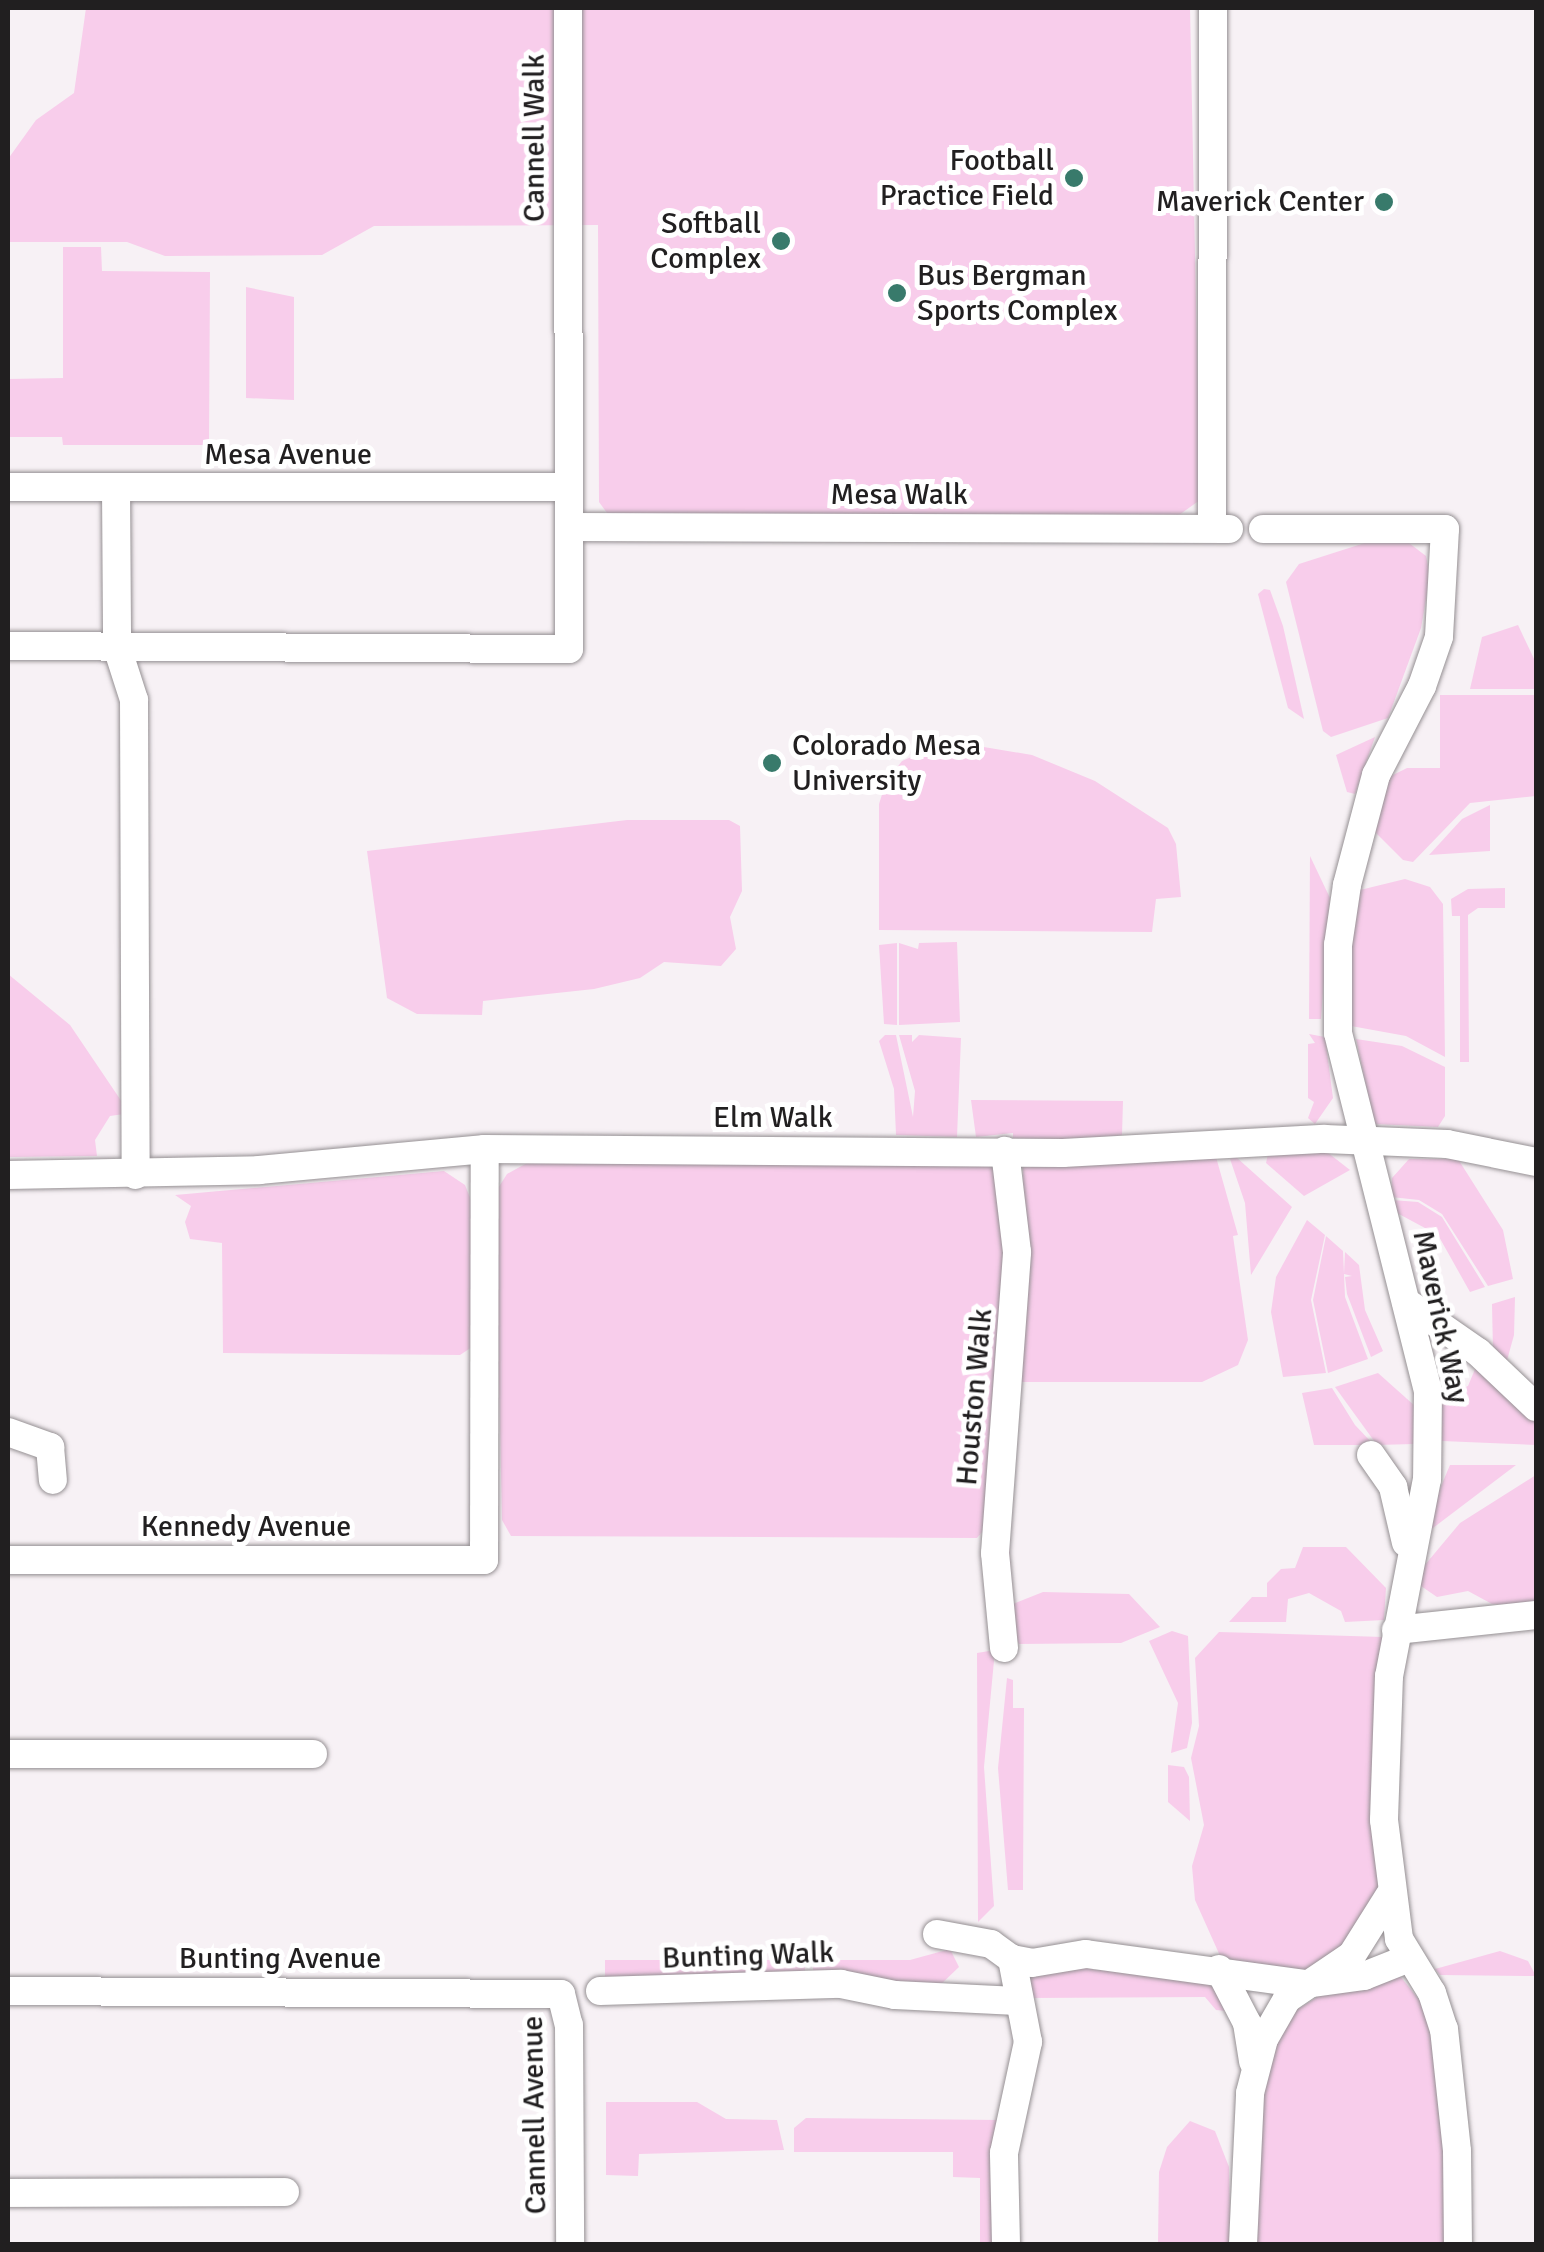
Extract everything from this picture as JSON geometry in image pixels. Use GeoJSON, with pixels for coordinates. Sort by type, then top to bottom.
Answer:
{"type":"FeatureCollection","features":[{"type":"Feature","properties":{"kind":"street","name":"Cannell Walk"},"geometry":{"type":"LineString","coordinates":[[568,8],[569,487]]}},
{"type":"Feature","properties":{"kind":"street","name":"Mesa Walk"},"geometry":{"type":"LineString","coordinates":[[570,527],[1221,528],[1212,8]]}},
{"type":"Feature","properties":{"kind":"street","name":"Mesa Avenue"},"geometry":{"type":"LineString","coordinates":[[8,487],[569,487]]}},
{"type":"Feature","properties":{"kind":"street"},"geometry":{"type":"LineString","coordinates":[[8,646],[569,648],[569,487]]}},
{"type":"Feature","properties":{"kind":"street"},"geometry":{"type":"LineString","coordinates":[[116,488],[117,647],[134,700],[136,1174]]}},
{"type":"Feature","properties":{"kind":"street","name":"Maverick Way"},"geometry":{"type":"LineString","coordinates":[[1263,529],[1445,529],[1439,637],[1422,686],[1376,776],[1338,944],[1338,1033],[1428,1390],[1429,1455],[1405,1574],[1386,1716],[1390,1896],[1408,1959],[1432,1993],[1444,2029],[1458,2151],[1458,2244]]}},
{"type":"Feature","properties":{"kind":"street","name":"Elm Walk"},"geometry":{"type":"LineString","coordinates":[[8,1174],[136,1174],[485,1150],[1005,1151],[1366,1142],[1447,1144],[1536,1162]]}},
{"type":"Feature","properties":{"kind":"street","name":"Kennedy Avenue"},"geometry":{"type":"LineString","coordinates":[[8,1560],[484,1560],[485,1150]]}},
{"type":"Feature","properties":{"kind":"street","name":"Houston Walk"},"geometry":{"type":"LineString","coordinates":[[1004,1648],[995,1553],[1017,1252],[1005,1151]]}},
{"type":"Feature","properties":{"kind":"street"},"geometry":{"type":"LineString","coordinates":[[1406,1302],[1478,1352],[1536,1407]]}},
{"type":"Feature","properties":{"kind":"street"},"geometry":{"type":"LineString","coordinates":[[8,1432],[50,1447],[53,1480]]}},
{"type":"Feature","properties":{"kind":"street"},"geometry":{"type":"LineString","coordinates":[[1370,1455],[1393,1487],[1405,1574],[1461,1618]]}},
{"type":"Feature","properties":{"kind":"street"},"geometry":{"type":"LineString","coordinates":[[1396,1630],[1461,1618],[1536,1615]]}},
{"type":"Feature","properties":{"kind":"street"},"geometry":{"type":"LineString","coordinates":[[8,1754],[313,1754]]}},
{"type":"Feature","properties":{"kind":"street"},"geometry":{"type":"LineString","coordinates":[[1254,2073],[1275,2015],[1306,1984],[1352,1955],[1390,1896]]}},
{"type":"Feature","properties":{"kind":"street"},"geometry":{"type":"LineString","coordinates":[[937,1934],[991,1944],[1012,1959],[1032,1963],[1086,1954],[1219,1969],[1306,1984],[1364,1976],[1408,1959]]}},
{"type":"Feature","properties":{"kind":"street"},"geometry":{"type":"LineString","coordinates":[[1006,2244],[1004,2153],[1026,2065],[1012,1959]]}},
{"type":"Feature","properties":{"kind":"street"},"geometry":{"type":"LineString","coordinates":[[1219,1969],[1247,2023],[1254,2073],[1243,2244]]}},
{"type":"Feature","properties":{"kind":"street","name":"Bunting Walk"},"geometry":{"type":"LineString","coordinates":[[600,1991],[841,1984],[895,1995],[1017,2001]]}},
{"type":"Feature","properties":{"kind":"street","name":"Bunting Avenue"},"geometry":{"type":"LineString","coordinates":[[8,1990],[553,1992]]}},
{"type":"Feature","properties":{"kind":"street","name":"Cannell Avenue"},"geometry":{"type":"LineString","coordinates":[[553,1992],[569,2011],[570,2244]]}},
{"type":"Feature","properties":{"kind":"street"},"geometry":{"type":"LineString","coordinates":[[8,2193],[285,2192]]}},
{"type":"Feature","properties":{"kind":"shaded area","name":"Bus Bergman Sports Complex"},"geometry":{"type":"Polygon","coordinates":[[[86,8],[1190,8],[1200,500],[1179,515],[610,517],[599,502],[598,225],[374,226],[322,255],[165,256],[127,242],[10,242],[8,159],[36,120],[74,93],[86,8]]]}},
{"type":"Feature","properties":{"kind":"shaded area"},"geometry":{"type":"Polygon","coordinates":[[[63,247],[101,247],[102,271],[210,272],[209,445],[63,445],[62,437],[8,437],[8,379],[63,378],[63,247]]]}},
{"type":"Feature","properties":{"kind":"shaded area"},"geometry":{"type":"Polygon","coordinates":[[[246,287],[294,297],[294,400],[246,398],[246,287]]]}},
{"type":"Feature","properties":{"kind":"shaded area"},"geometry":{"type":"Polygon","coordinates":[[[1374,540],[1409,543],[1426,556],[1430,576],[1421,628],[1388,718],[1331,737],[1323,731],[1286,582],[1299,564],[1374,540]]]}},
{"type":"Feature","properties":{"kind":"shaded area"},"geometry":{"type":"Polygon","coordinates":[[[1270,590],[1283,626],[1304,719],[1288,708],[1258,594],[1270,590]]]}},
{"type":"Feature","properties":{"kind":"shaded area"},"geometry":{"type":"Polygon","coordinates":[[[1518,625],[1536,663],[1536,689],[1470,689],[1482,637],[1518,625]]]}},
{"type":"Feature","properties":{"kind":"shaded area"},"geometry":{"type":"Polygon","coordinates":[[[1440,695],[1536,695],[1536,796],[1470,803],[1413,862],[1403,860],[1371,828],[1389,777],[1407,768],[1440,768],[1440,695]]]}},
{"type":"Feature","properties":{"kind":"shaded area"},"geometry":{"type":"Polygon","coordinates":[[[1375,737],[1355,794],[1347,792],[1336,755],[1375,737]]]}},
{"type":"Feature","properties":{"kind":"shaded area"},"geometry":{"type":"Polygon","coordinates":[[[948,741],[1032,755],[1095,781],[1168,828],[1176,844],[1181,897],[1156,899],[1152,932],[879,930],[879,804],[886,782],[902,761],[948,741]]]}},
{"type":"Feature","properties":{"kind":"shaded area"},"geometry":{"type":"Polygon","coordinates":[[[1490,805],[1490,851],[1429,855],[1462,819],[1490,805]]]}},
{"type":"Feature","properties":{"kind":"shaded area"},"geometry":{"type":"Polygon","coordinates":[[[627,820],[729,820],[740,826],[742,891],[730,917],[736,949],[721,966],[664,962],[640,978],[594,989],[483,1001],[482,1015],[417,1014],[387,998],[367,851],[627,820]]]}},
{"type":"Feature","properties":{"kind":"shaded area"},"geometry":{"type":"Polygon","coordinates":[[[1310,856],[1330,898],[1321,1019],[1309,1019],[1310,856]]]}},
{"type":"Feature","properties":{"kind":"shaded area"},"geometry":{"type":"Polygon","coordinates":[[[1405,879],[1430,887],[1443,904],[1445,1057],[1406,1036],[1351,1026],[1349,959],[1360,890],[1405,879]]]}},
{"type":"Feature","properties":{"kind":"shaded area"},"geometry":{"type":"Polygon","coordinates":[[[1505,888],[1505,908],[1478,908],[1468,915],[1469,1062],[1460,1062],[1460,916],[1452,916],[1451,899],[1468,889],[1505,888]]]}},
{"type":"Feature","properties":{"kind":"shaded area"},"geometry":{"type":"Polygon","coordinates":[[[957,942],[960,1022],[899,1025],[899,943],[918,949],[919,943],[957,942]]]}},
{"type":"Feature","properties":{"kind":"shaded area"},"geometry":{"type":"Polygon","coordinates":[[[897,943],[897,1025],[884,1024],[879,945],[897,943]]]}},
{"type":"Feature","properties":{"kind":"shaded area"},"geometry":{"type":"Polygon","coordinates":[[[8,974],[70,1025],[122,1102],[124,1114],[110,1116],[95,1140],[97,1156],[8,1157],[8,974]]]}},
{"type":"Feature","properties":{"kind":"shaded area"},"geometry":{"type":"Polygon","coordinates":[[[1309,1034],[1325,1037],[1333,1098],[1315,1124],[1308,1118],[1314,1102],[1308,1098],[1308,1044],[1315,1043],[1309,1034]]]}},
{"type":"Feature","properties":{"kind":"shaded area"},"geometry":{"type":"Polygon","coordinates":[[[885,1035],[896,1035],[913,1117],[915,1091],[899,1035],[912,1035],[912,1042],[919,1035],[961,1038],[957,1137],[896,1135],[894,1089],[879,1041],[885,1035]]]}},
{"type":"Feature","properties":{"kind":"shaded area"},"geometry":{"type":"Polygon","coordinates":[[[1356,1039],[1402,1046],[1445,1067],[1445,1116],[1438,1127],[1374,1124],[1356,1039]]]}},
{"type":"Feature","properties":{"kind":"shaded area"},"geometry":{"type":"Polygon","coordinates":[[[971,1100],[1123,1101],[1122,1135],[1062,1142],[1013,1139],[1013,1133],[976,1137],[971,1100]]]}},
{"type":"Feature","properties":{"kind":"shaded area"},"geometry":{"type":"Polygon","coordinates":[[[1327,1152],[1350,1170],[1304,1196],[1266,1163],[1268,1154],[1327,1152]]]}},
{"type":"Feature","properties":{"kind":"shaded area"},"geometry":{"type":"Polygon","coordinates":[[[1216,1157],[1238,1235],[1233,1236],[1248,1340],[1238,1365],[1202,1382],[1019,1382],[1025,1323],[1023,1166],[1216,1157]]]}},
{"type":"Feature","properties":{"kind":"shaded area"},"geometry":{"type":"Polygon","coordinates":[[[1236,1157],[1292,1207],[1251,1275],[1245,1203],[1230,1159],[1236,1157]]]}},
{"type":"Feature","properties":{"kind":"shaded area"},"geometry":{"type":"Polygon","coordinates":[[[1409,1159],[1458,1159],[1503,1230],[1513,1279],[1488,1286],[1442,1214],[1419,1200],[1391,1197],[1392,1178],[1409,1159]]]}},
{"type":"Feature","properties":{"kind":"shaded area"},"geometry":{"type":"Polygon","coordinates":[[[527,1163],[994,1164],[1009,1260],[994,1518],[977,1538],[511,1536],[502,1520],[495,1193],[507,1174],[527,1163]]]}},
{"type":"Feature","properties":{"kind":"shaded area"},"geometry":{"type":"Polygon","coordinates":[[[444,1171],[465,1185],[471,1200],[472,1347],[460,1355],[223,1353],[222,1243],[190,1239],[185,1222],[191,1206],[175,1195],[444,1171]]]}},
{"type":"Feature","properties":{"kind":"shaded area"},"geometry":{"type":"Polygon","coordinates":[[[1392,1200],[1418,1202],[1442,1217],[1485,1287],[1470,1292],[1438,1235],[1397,1213],[1392,1200]]]}},
{"type":"Feature","properties":{"kind":"shaded area"},"geometry":{"type":"Polygon","coordinates":[[[1307,1220],[1325,1235],[1311,1300],[1326,1373],[1283,1377],[1271,1312],[1276,1277],[1307,1220]]]}},
{"type":"Feature","properties":{"kind":"shaded area"},"geometry":{"type":"Polygon","coordinates":[[[1326,1236],[1343,1251],[1345,1297],[1368,1359],[1328,1373],[1313,1300],[1326,1236]]]}},
{"type":"Feature","properties":{"kind":"shaded area"},"geometry":{"type":"Polygon","coordinates":[[[1345,1252],[1359,1265],[1365,1310],[1383,1351],[1371,1357],[1347,1294],[1345,1277],[1352,1276],[1344,1274],[1345,1252]]]}},
{"type":"Feature","properties":{"kind":"shaded area"},"geometry":{"type":"Polygon","coordinates":[[[1515,1297],[1514,1335],[1506,1364],[1493,1351],[1492,1304],[1515,1297]]]}},
{"type":"Feature","properties":{"kind":"shaded area"},"geometry":{"type":"Polygon","coordinates":[[[1478,1362],[1536,1420],[1536,1445],[1442,1441],[1442,1396],[1468,1386],[1478,1362]]]}},
{"type":"Feature","properties":{"kind":"shaded area"},"geometry":{"type":"Polygon","coordinates":[[[1378,1373],[1415,1406],[1414,1444],[1377,1445],[1335,1387],[1378,1373]]]}},
{"type":"Feature","properties":{"kind":"shaded area"},"geometry":{"type":"Polygon","coordinates":[[[1332,1388],[1355,1425],[1374,1445],[1314,1445],[1302,1393],[1332,1388]]]}},
{"type":"Feature","properties":{"kind":"shaded area"},"geometry":{"type":"Polygon","coordinates":[[[1450,1465],[1516,1465],[1429,1531],[1436,1498],[1450,1465]]]}},
{"type":"Feature","properties":{"kind":"shaded area"},"geometry":{"type":"Polygon","coordinates":[[[1536,1475],[1536,1606],[1492,1604],[1468,1591],[1437,1597],[1421,1586],[1419,1572],[1460,1523],[1536,1475]]]}},
{"type":"Feature","properties":{"kind":"shaded area"},"geometry":{"type":"Polygon","coordinates":[[[1008,1524],[1013,1604],[1043,1592],[1129,1594],[1160,1627],[1121,1643],[1019,1644],[1009,1629],[1008,1524]]]}},
{"type":"Feature","properties":{"kind":"shaded area"},"geometry":{"type":"Polygon","coordinates":[[[1303,1547],[1346,1547],[1386,1588],[1384,1620],[1345,1622],[1341,1611],[1309,1593],[1288,1599],[1286,1622],[1229,1622],[1252,1597],[1267,1597],[1267,1583],[1281,1569],[1295,1568],[1303,1547]]]}},
{"type":"Feature","properties":{"kind":"shaded area"},"geometry":{"type":"Polygon","coordinates":[[[1172,1631],[1188,1636],[1192,1723],[1187,1748],[1171,1753],[1178,1703],[1149,1641],[1172,1631]]]}},
{"type":"Feature","properties":{"kind":"shaded area"},"geometry":{"type":"Polygon","coordinates":[[[1219,1632],[1383,1637],[1379,1898],[1364,1932],[1300,1979],[1221,1958],[1195,1900],[1192,1866],[1204,1825],[1191,1758],[1199,1726],[1195,1658],[1219,1632]]]}},
{"type":"Feature","properties":{"kind":"shaded area"},"geometry":{"type":"Polygon","coordinates":[[[995,1650],[984,1767],[994,1906],[978,1922],[977,1653],[995,1650]]]}},
{"type":"Feature","properties":{"kind":"shaded area"},"geometry":{"type":"Polygon","coordinates":[[[1007,1678],[1013,1680],[1013,1708],[1024,1708],[1023,1890],[1008,1890],[998,1768],[1007,1678]]]}},
{"type":"Feature","properties":{"kind":"shaded area"},"geometry":{"type":"Polygon","coordinates":[[[1168,1765],[1184,1767],[1189,1777],[1190,1821],[1168,1802],[1168,1765]]]}},
{"type":"Feature","properties":{"kind":"shaded area"},"geometry":{"type":"Polygon","coordinates":[[[950,1949],[959,1967],[937,1988],[813,1976],[813,1960],[910,1960],[950,1949]]]}},
{"type":"Feature","properties":{"kind":"shaded area"},"geometry":{"type":"Polygon","coordinates":[[[1500,1951],[1528,1961],[1536,1976],[1440,1975],[1435,1969],[1500,1951]]]}},
{"type":"Feature","properties":{"kind":"shaded area"},"geometry":{"type":"Polygon","coordinates":[[[605,1960],[805,1960],[805,1975],[605,1980],[605,1960]]]}},
{"type":"Feature","properties":{"kind":"shaded area"},"geometry":{"type":"Polygon","coordinates":[[[1092,1964],[1093,1970],[1212,1972],[1226,2011],[1216,2010],[1205,1997],[1030,1998],[1024,1981],[1033,1974],[1092,1964]]]}},
{"type":"Feature","properties":{"kind":"shaded area"},"geometry":{"type":"Polygon","coordinates":[[[1400,1976],[1429,2012],[1440,2070],[1448,2244],[1256,2244],[1259,2115],[1280,2020],[1316,1998],[1314,1991],[1400,1976]]]}},
{"type":"Feature","properties":{"kind":"shaded area"},"geometry":{"type":"Polygon","coordinates":[[[606,2102],[697,2102],[726,2119],[777,2120],[784,2150],[639,2154],[638,2176],[606,2175],[606,2102]]]}},
{"type":"Feature","properties":{"kind":"shaded area"},"geometry":{"type":"Polygon","coordinates":[[[806,2118],[1000,2120],[998,2244],[980,2244],[980,2178],[953,2177],[953,2152],[794,2152],[794,2128],[806,2118]]]}},
{"type":"Feature","properties":{"kind":"shaded area"},"geometry":{"type":"Polygon","coordinates":[[[1190,2121],[1215,2131],[1229,2167],[1231,2244],[1158,2244],[1159,2172],[1167,2147],[1190,2121]]]}},
{"type":"Feature","properties":{"kind":"place","name":"Football Practice Field"},"geometry":{"type":"Point","coordinates":[1074,178]}},
{"type":"Feature","properties":{"kind":"place","name":"Maverick Center"},"geometry":{"type":"Point","coordinates":[1384,202]}},
{"type":"Feature","properties":{"kind":"place","name":"Softball Complex"},"geometry":{"type":"Point","coordinates":[781,241]}},
{"type":"Feature","properties":{"kind":"place","name":"Bus Bergman Sports Complex"},"geometry":{"type":"Point","coordinates":[897,293]}},
{"type":"Feature","properties":{"kind":"place","name":"Colorado Mesa University"},"geometry":{"type":"Point","coordinates":[772,763]}}]}
